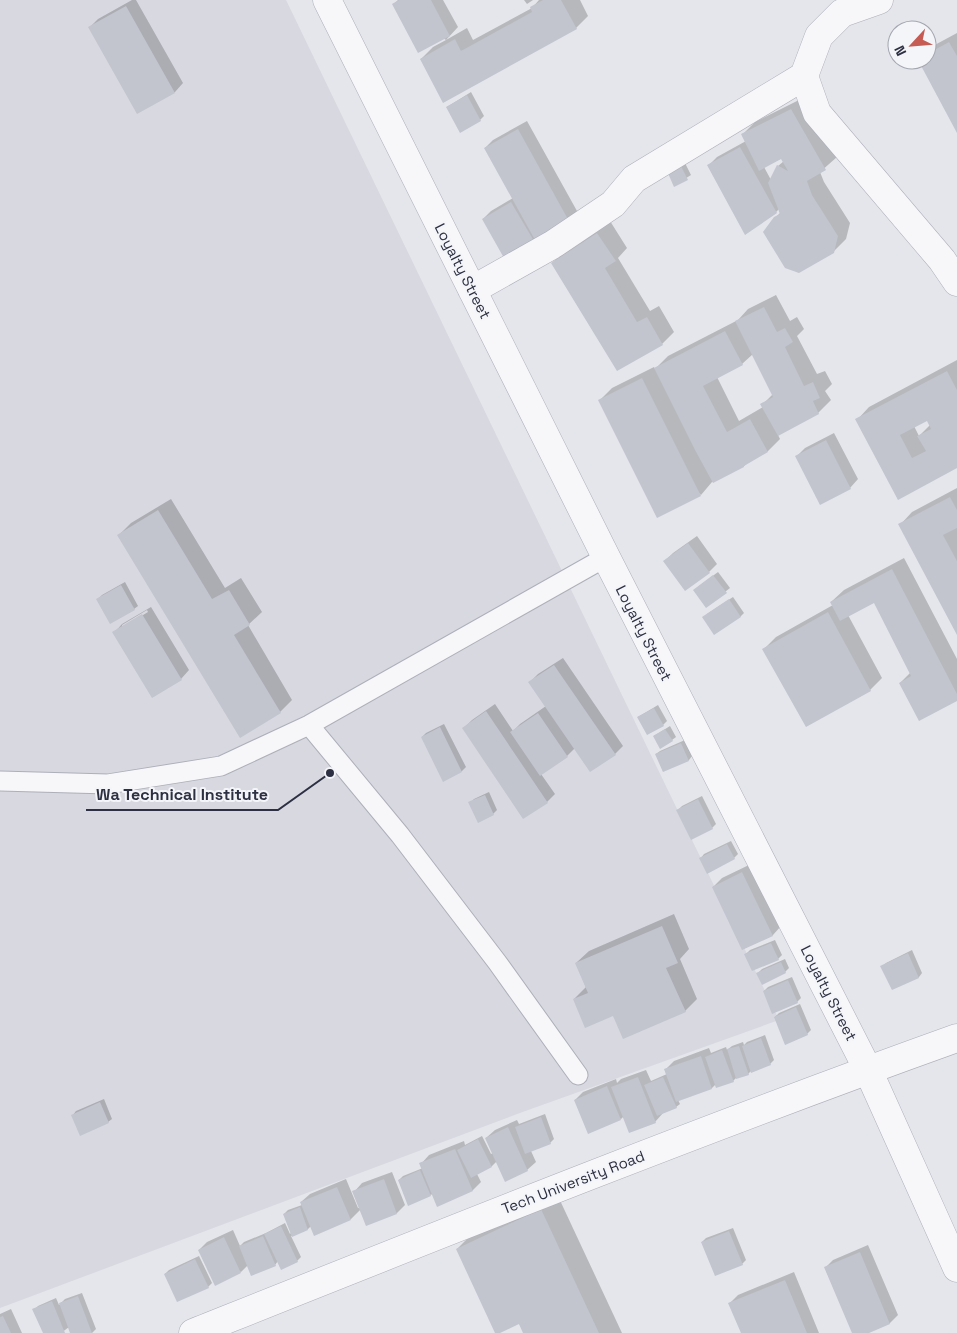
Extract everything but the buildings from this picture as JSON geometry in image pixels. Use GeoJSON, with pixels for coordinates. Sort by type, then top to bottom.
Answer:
{"type":"FeatureCollection","features":[{"type":"Feature","properties":{"kind":"street","name":"Loyalty Street"},"geometry":{"type":"LineString","coordinates":[[327,0],[606,557],[868,1070],[957,1268]]}},
{"type":"Feature","properties":{"kind":"street"},"geometry":{"type":"LineString","coordinates":[[472,290],[552,245],[613,204],[634,179],[804,76],[819,36],[837,6],[879,0]]}},
{"type":"Feature","properties":{"kind":"street"},"geometry":{"type":"LineString","coordinates":[[804,76],[817,113],[942,260],[957,282]]}},
{"type":"Feature","properties":{"kind":"street","name":"Tech University Road"},"geometry":{"type":"LineString","coordinates":[[192,1333],[540,1194],[957,1038]]}},
{"type":"Feature","properties":{"kind":"lane"},"geometry":{"type":"LineString","coordinates":[[0,781],[108,784],[221,766],[309,725],[606,557]]}},
{"type":"Feature","properties":{"kind":"lane"},"geometry":{"type":"LineString","coordinates":[[309,725],[400,835],[497,962],[578,1075]]}},
{"type":"Feature","properties":{"kind":"shaded area"},"geometry":{"type":"Polygon","coordinates":[[[0,0],[286,0],[779,1020],[517,1114],[0,1308],[0,0]]]}},
{"type":"Feature","properties":{"kind":"place","name":"Wa Technical Institute"},"geometry":{"type":"Point","coordinates":[330,773]}}]}
